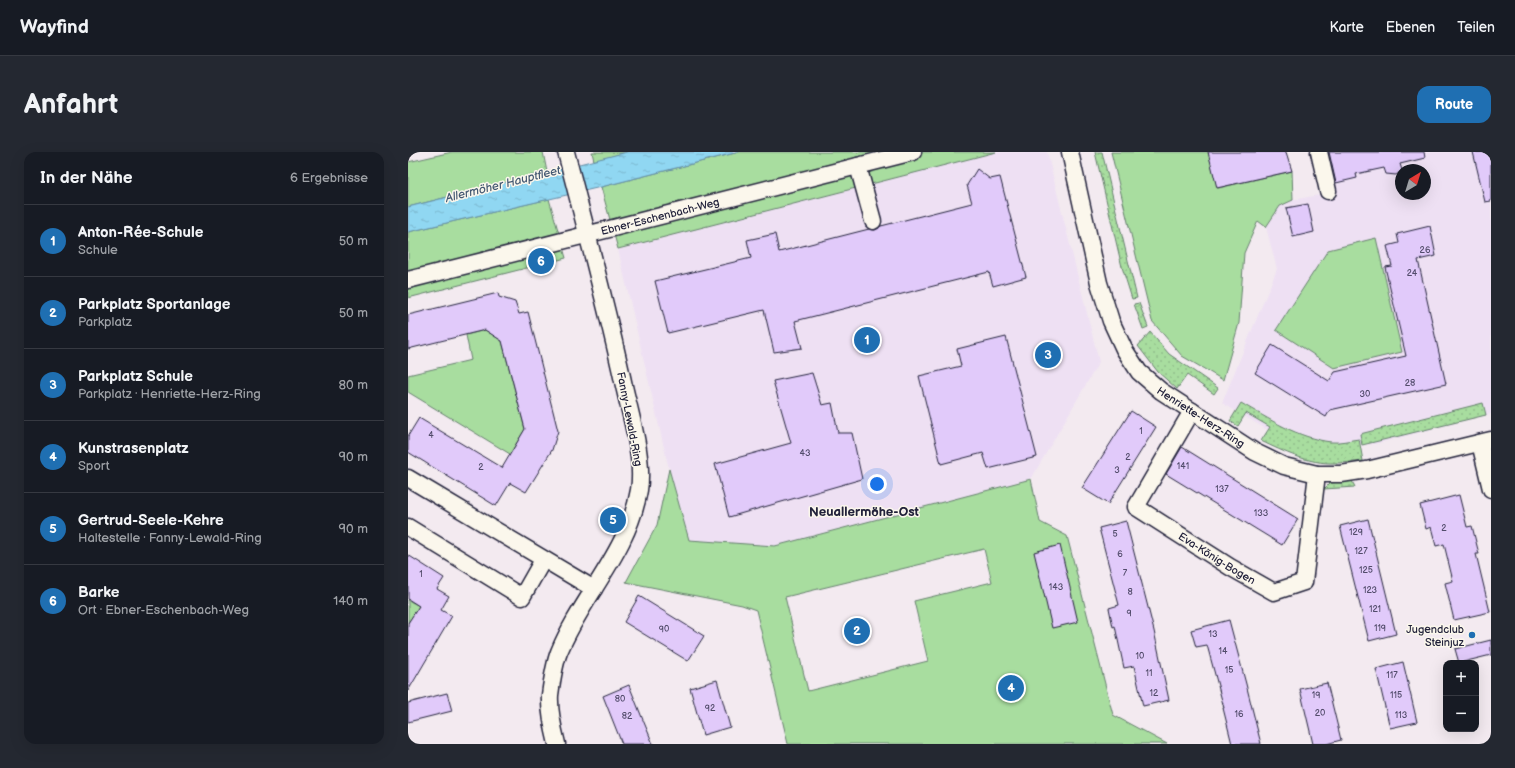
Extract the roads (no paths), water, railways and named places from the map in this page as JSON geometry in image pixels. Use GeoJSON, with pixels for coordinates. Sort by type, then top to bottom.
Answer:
{"type":"FeatureCollection","features":[{"type":"Feature","properties":{"kind":"street","name":"Fanny-Lewald-Ring"},"geometry":{"type":"LineString","coordinates":[[557,744],[552,722],[550,696],[556,663],[566,639],[610,564],[631,520],[639,491],[641,476],[635,434],[618,357],[566,152]]}},
{"type":"Feature","properties":{"kind":"street","name":"Ebner-Eschenbach-Weg"},"geometry":{"type":"LineString","coordinates":[[408,280],[912,152]]}},
{"type":"Feature","properties":{"kind":"street","name":"Henriette-Herz-Ring"},"geometry":{"type":"LineString","coordinates":[[1070,152],[1099,283],[1114,328],[1124,349],[1139,372],[1161,391],[1261,455],[1284,466],[1318,474],[1341,474],[1367,470],[1486,441]]}},
{"type":"Feature","properties":{"kind":"street"},"geometry":{"type":"LineString","coordinates":[[1319,152],[1328,191]]}},
{"type":"Feature","properties":{"kind":"street"},"geometry":{"type":"LineString","coordinates":[[858,166],[872,221]]}},
{"type":"Feature","properties":{"kind":"street","name":"Eva-König-Bogen"},"geometry":{"type":"LineString","coordinates":[[1192,411],[1136,507],[1230,567],[1274,592],[1304,582],[1318,474]]}},
{"type":"Feature","properties":{"kind":"street"},"geometry":{"type":"LineString","coordinates":[[1486,441],[1491,489]]}},
{"type":"Feature","properties":{"kind":"street"},"geometry":{"type":"LineString","coordinates":[[408,478],[594,590]]}},
{"type":"Feature","properties":{"kind":"street"},"geometry":{"type":"LineString","coordinates":[[408,527],[522,597],[543,560]]}},
{"type":"Feature","properties":{"kind":"water","name":"Allermöher Hauptfleet"},"geometry":{"type":"Polygon","coordinates":[[[627,152],[739,152],[601,187],[408,232],[408,207],[627,152]]]}},
{"type":"Feature","properties":{"kind":"place","name":"Barke"},"geometry":{"type":"Point","coordinates":[541,261]}},
{"type":"Feature","properties":{"kind":"place","name":"Anton-Rée-Schule"},"geometry":{"type":"Point","coordinates":[867,340]}},
{"type":"Feature","properties":{"kind":"place","name":"Parkplatz Schule"},"geometry":{"type":"Point","coordinates":[1048,355]}},
{"type":"Feature","properties":{"kind":"place","name":"Gertrud-Seele-Kehre"},"geometry":{"type":"Point","coordinates":[613,520]}},
{"type":"Feature","properties":{"kind":"place","name":"Parkplatz Sportanlage"},"geometry":{"type":"Point","coordinates":[857,631]}},
{"type":"Feature","properties":{"kind":"place","name":"Jugendclub Steinjuz"},"geometry":{"type":"Point","coordinates":[1472,635]}},
{"type":"Feature","properties":{"kind":"place","name":"Kunstrasenplatz"},"geometry":{"type":"Point","coordinates":[1011,688]}},
{"type":"Feature","properties":{"kind":"district","name":"Neuallermöhe-Ost"},"geometry":{"type":"Point","coordinates":[864,511]}}]}
